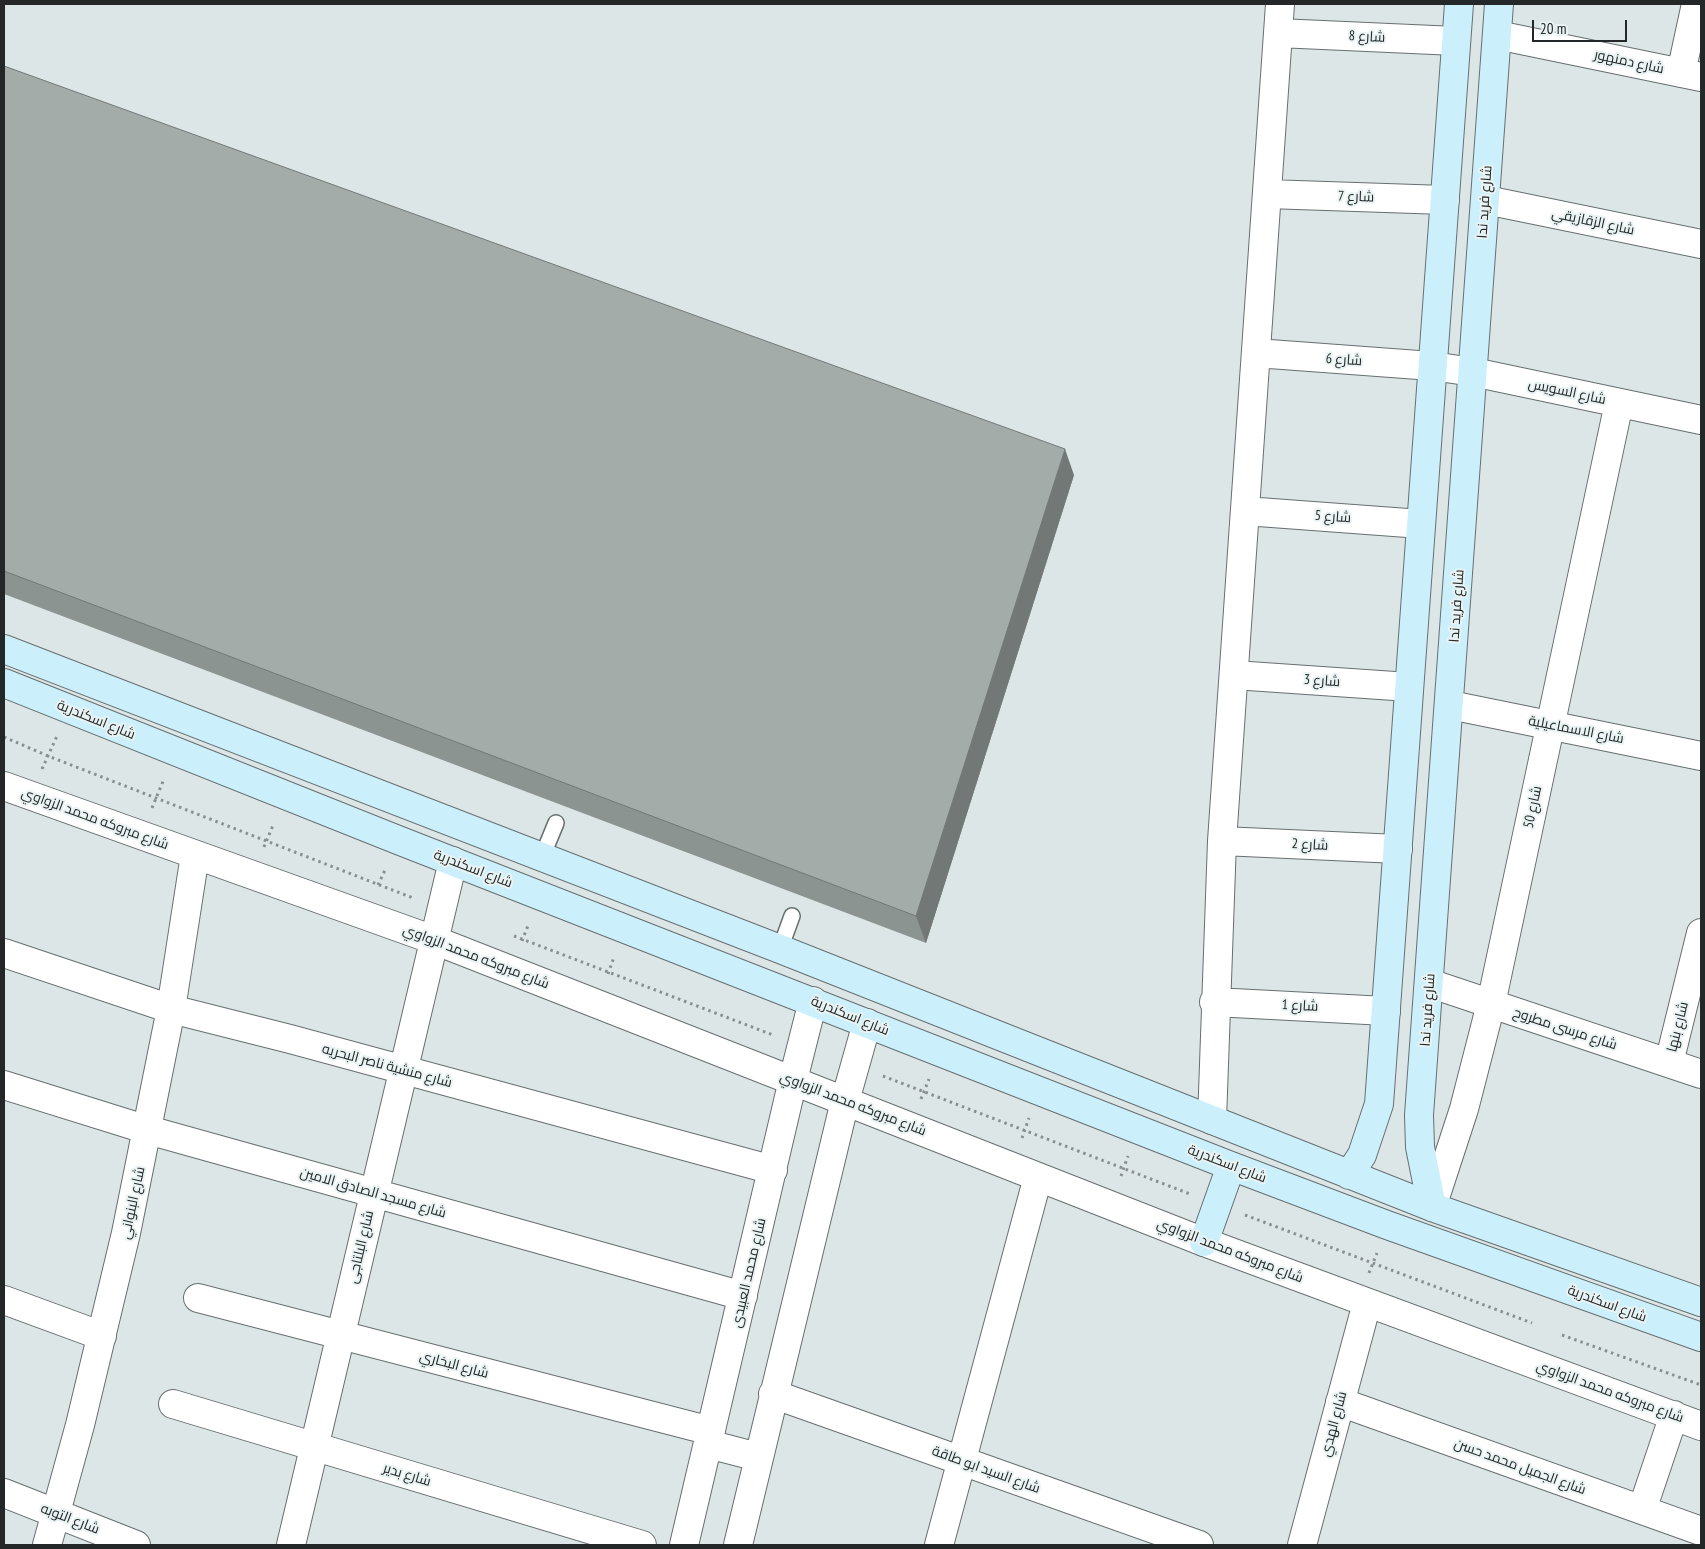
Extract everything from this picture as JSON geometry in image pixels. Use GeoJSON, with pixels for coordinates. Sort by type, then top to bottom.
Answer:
{"type":"FeatureCollection","features":[{"type":"Feature","properties":{"kind":"street"},"geometry":{"type":"LineString","coordinates":[[1212,1120],[1214,1002],[1222,841],[1280,4]]}},
{"type":"Feature","properties":{"kind":"street"},"geometry":{"type":"LineString","coordinates":[[1349,1175],[1362,1155],[1379,1104],[1459,4]]}},
{"type":"Feature","properties":{"kind":"street","name":"شارع فريد ندا"},"geometry":{"type":"LineString","coordinates":[[1432,1208],[1421,1154],[1419,1115],[1500,4]]}},
{"type":"Feature","properties":{"kind":"street"},"geometry":{"type":"LineString","coordinates":[[1691,75],[1696,4]]}},
{"type":"Feature","properties":{"kind":"street","name":"شارع 8"},"geometry":{"type":"LineString","coordinates":[[1278,33],[1456,41]]}},
{"type":"Feature","properties":{"kind":"street","name":"شارع دمنهور"},"geometry":{"type":"LineString","coordinates":[[1497,35],[1691,75]]}},
{"type":"Feature","properties":{"kind":"street","name":"شارع 7"},"geometry":{"type":"LineString","coordinates":[[1267,194],[1445,200]]}},
{"type":"Feature","properties":{"kind":"street","name":"شارع الزقازيقي"},"geometry":{"type":"LineString","coordinates":[[1486,200],[1701,244]]}},
{"type":"Feature","properties":{"kind":"street","name":"شارع 6"},"geometry":{"type":"LineString","coordinates":[[1256,353],[1432,366]]}},
{"type":"Feature","properties":{"kind":"street","name":"شارع السويس"},"geometry":{"type":"LineString","coordinates":[[1432,366],[1473,372],[1701,420]]}},
{"type":"Feature","properties":{"kind":"street","name":"شارع 50"},"geometry":{"type":"LineString","coordinates":[[1432,1208],[1464,1109],[1491,1004],[1619,403]]}},
{"type":"Feature","properties":{"kind":"street","name":"شارع 5"},"geometry":{"type":"LineString","coordinates":[[1245,511],[1421,524]]}},
{"type":"Feature","properties":{"kind":"street"},"geometry":{"type":"LineString","coordinates":[[4,649],[780,948],[1432,1208],[1701,1302]]}},
{"type":"Feature","properties":{"kind":"street","name":"شارع 3"},"geometry":{"type":"LineString","coordinates":[[1234,675],[1409,687]]}},
{"type":"Feature","properties":{"kind":"street","name":"شارع اسكندرية"},"geometry":{"type":"LineString","coordinates":[[4,683],[398,840],[1231,1166],[1387,1226],[1701,1337]]}},
{"type":"Feature","properties":{"kind":"street"},"geometry":{"type":"LineString","coordinates":[[1407,719],[1449,714]]}},
{"type":"Feature","properties":{"kind":"street","name":"شارع الاسماعيلية"},"geometry":{"type":"LineString","coordinates":[[1449,714],[1551,725],[1701,756]]}},
{"type":"Feature","properties":{"kind":"street","name":"شارع مبروكه محمد الزواوي"},"geometry":{"type":"LineString","coordinates":[[4,786],[434,940],[1204,1242],[1701,1426]]}},
{"type":"Feature","properties":{"kind":"street","name":"شارع 2"},"geometry":{"type":"LineString","coordinates":[[1222,841],[1398,849]]}},
{"type":"Feature","properties":{"kind":"street","name":"شارع البنواني"},"geometry":{"type":"LineString","coordinates":[[47,1545],[102,1336],[148,1130],[171,1009],[195,855]]}},
{"type":"Feature","properties":{"kind":"street","name":"شارع البلتاجى"},"geometry":{"type":"LineString","coordinates":[[291,1545],[441,909],[454,861]]}},
{"type":"Feature","properties":{"kind":"street"},"geometry":{"type":"LineString","coordinates":[[583,912],[596,878]]}},
{"type":"Feature","properties":{"kind":"street","name":"شارع بنها"},"geometry":{"type":"LineString","coordinates":[[1669,1063],[1701,933]]}},
{"type":"Feature","properties":{"kind":"street","name":"شارع منشية ناصر البحريه"},"geometry":{"type":"LineString","coordinates":[[4,954],[171,1009],[773,1170]]}},
{"type":"Feature","properties":{"kind":"street","name":"شارع مرسى مطروح"},"geometry":{"type":"LineString","coordinates":[[1429,983],[1701,1074]]}},
{"type":"Feature","properties":{"kind":"street","name":"شارع محمد العبيدى"},"geometry":{"type":"LineString","coordinates":[[684,1545],[813,1001]]}},
{"type":"Feature","properties":{"kind":"street","name":"شارع 1"},"geometry":{"type":"LineString","coordinates":[[1214,1002],[1386,1011]]}},
{"type":"Feature","properties":{"kind":"street"},"geometry":{"type":"LineString","coordinates":[[738,1545],[845,1101],[867,1022]]}},
{"type":"Feature","properties":{"kind":"street","name":"شارع مسجد الصادق الامين"},"geometry":{"type":"LineString","coordinates":[[4,1085],[148,1130],[743,1296]]}},
{"type":"Feature","properties":{"kind":"street"},"geometry":{"type":"LineString","coordinates":[[1204,1242],[1231,1166]]}},
{"type":"Feature","properties":{"kind":"street"},"geometry":{"type":"LineString","coordinates":[[939,1545],[1038,1177]]}},
{"type":"Feature","properties":{"kind":"street","name":"شارع البخاري"},"geometry":{"type":"LineString","coordinates":[[198,1298],[340,1335],[709,1438],[758,1457]]}},
{"type":"Feature","properties":{"kind":"street"},"geometry":{"type":"LineString","coordinates":[[4,1300],[102,1336]]}},
{"type":"Feature","properties":{"kind":"street","name":"شارع الهدي"},"geometry":{"type":"LineString","coordinates":[[1304,1545],[1363,1301]]}},
{"type":"Feature","properties":{"kind":"street","name":"شارع السيد ابو طاقة"},"geometry":{"type":"LineString","coordinates":[[773,1394],[1199,1545]]}},
{"type":"Feature","properties":{"kind":"street","name":"شارع الجميل محمد حسن"},"geometry":{"type":"LineString","coordinates":[[1340,1402],[1642,1510],[1687,1534]]}},
{"type":"Feature","properties":{"kind":"street","name":"شارع بدير"},"geometry":{"type":"LineString","coordinates":[[173,1404],[642,1545]]}},
{"type":"Feature","properties":{"kind":"street"},"geometry":{"type":"LineString","coordinates":[[1642,1510],[1674,1415]]}},
{"type":"Feature","properties":{"kind":"street","name":"شارع التوبه"},"geometry":{"type":"LineString","coordinates":[[4,1493],[136,1545]]}},
{"type":"Feature","properties":{"kind":"lane"},"geometry":{"type":"LineString","coordinates":[[542,857],[556,823]]}},
{"type":"Feature","properties":{"kind":"lane"},"geometry":{"type":"LineString","coordinates":[[780,948],[792,916]]}},
{"type":"Feature","properties":{"kind":"path"},"geometry":{"type":"LineString","coordinates":[[30,796],[68,709]]}},
{"type":"Feature","properties":{"kind":"path"},"geometry":{"type":"LineString","coordinates":[[4,737],[156,799],[441,909]]}},
{"type":"Feature","properties":{"kind":"path"},"geometry":{"type":"LineString","coordinates":[[140,836],[176,752]]}},
{"type":"Feature","properties":{"kind":"path"},"geometry":{"type":"LineString","coordinates":[[253,876],[285,795]]}},
{"type":"Feature","properties":{"kind":"path"},"geometry":{"type":"LineString","coordinates":[[366,915],[398,840]]}},
{"type":"Feature","properties":{"kind":"path"},"geometry":{"type":"LineString","coordinates":[[511,970],[539,895]]}},
{"type":"Feature","properties":{"kind":"path"},"geometry":{"type":"LineString","coordinates":[[596,1003],[625,928]]}},
{"type":"Feature","properties":{"kind":"path"},"geometry":{"type":"LineString","coordinates":[[505,933],[802,1046]]}},
{"type":"Feature","properties":{"kind":"path"},"geometry":{"type":"LineString","coordinates":[[918,1106],[940,1052]]}},
{"type":"Feature","properties":{"kind":"path"},"geometry":{"type":"LineString","coordinates":[[1011,1166],[1039,1091]]}},
{"type":"Feature","properties":{"kind":"path"},"geometry":{"type":"LineString","coordinates":[[1111,1205],[1138,1130]]}},
{"type":"Feature","properties":{"kind":"path"},"geometry":{"type":"LineString","coordinates":[[1363,1301],[1387,1226]]}},
{"type":"Feature","properties":{"kind":"path"},"geometry":{"type":"LineString","coordinates":[[1562,1335],[1701,1385]]}},
{"type":"Feature","properties":{"kind":"building"},"geometry":{"type":"Polygon","coordinates":[[[4,66],[1065,449],[916,916],[4,571],[4,66]]]}}]}
